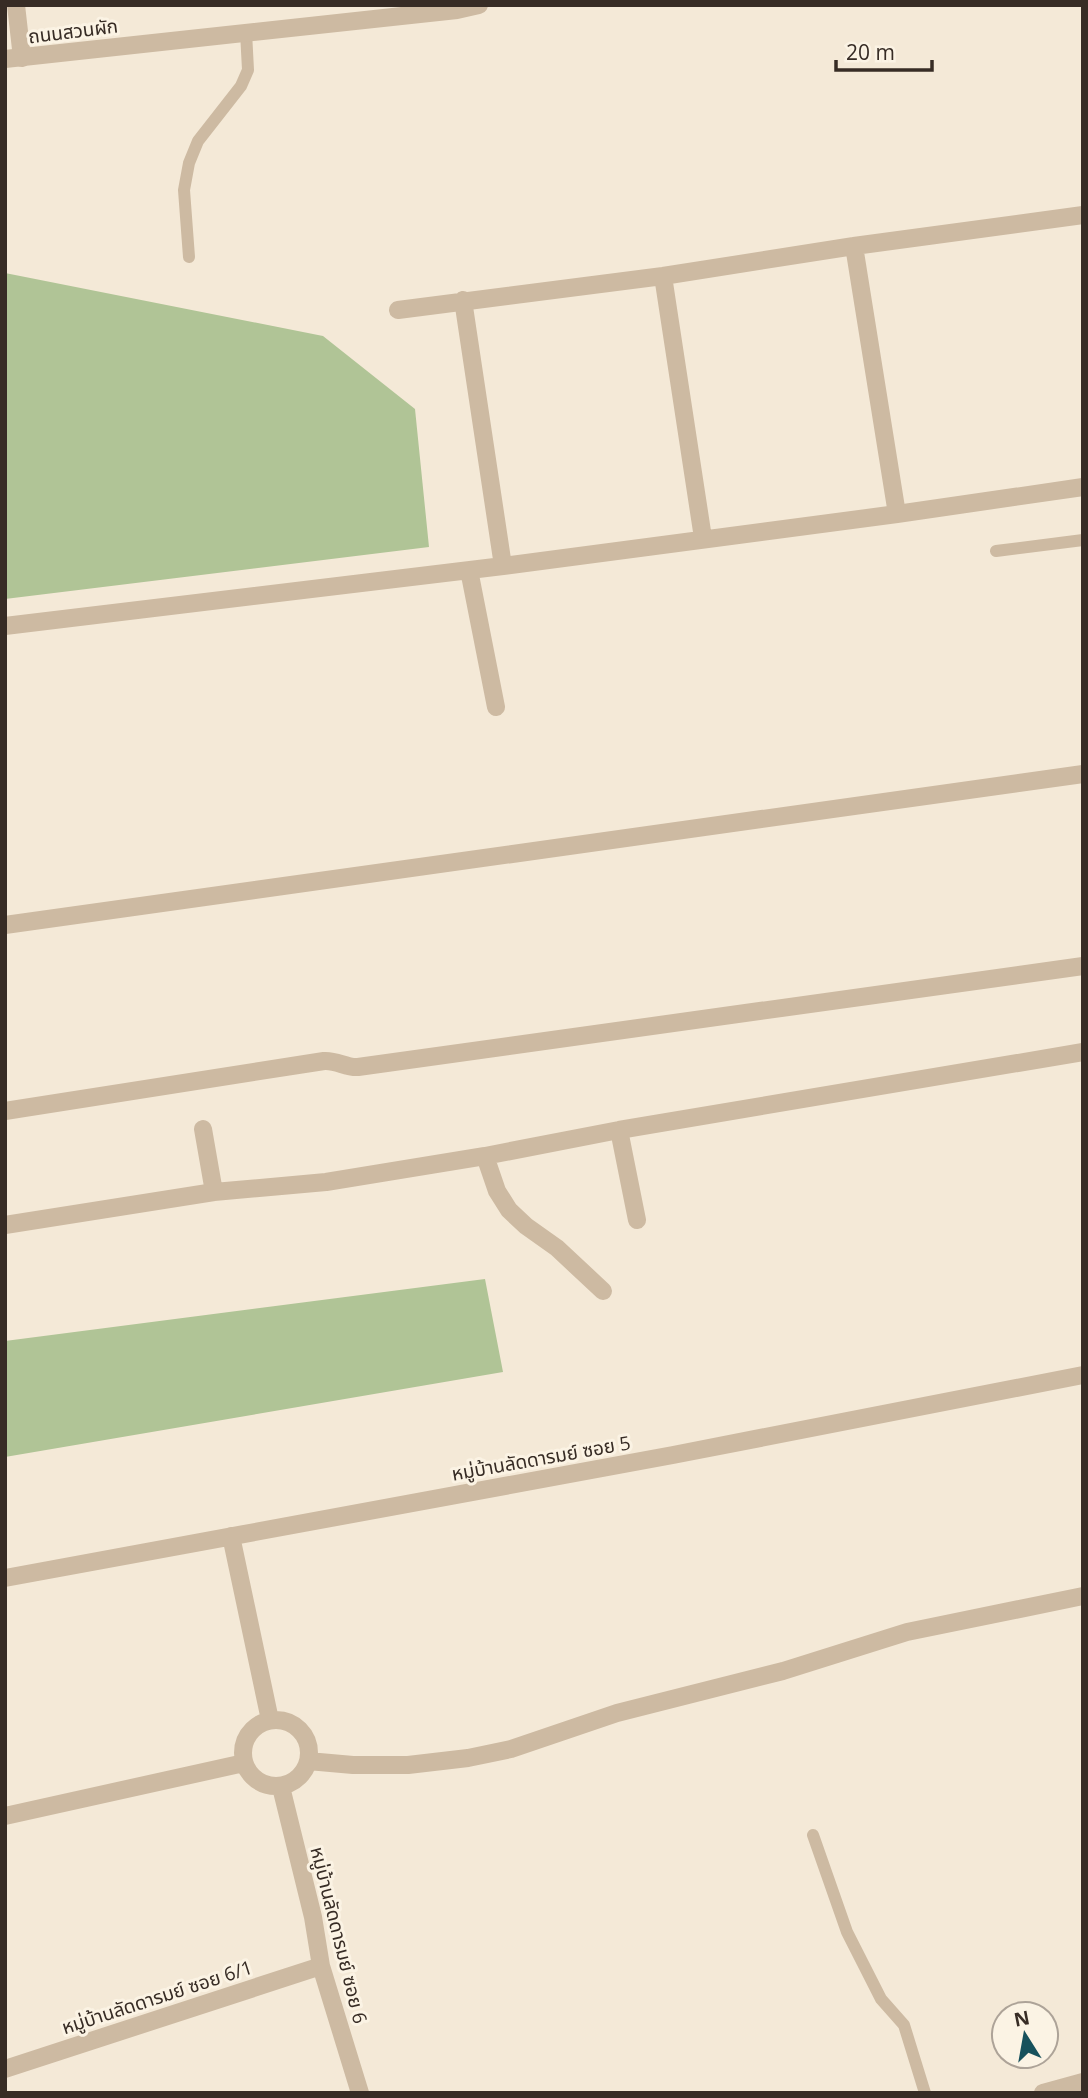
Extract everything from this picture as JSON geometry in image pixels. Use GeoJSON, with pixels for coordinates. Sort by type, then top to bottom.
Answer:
{"type":"FeatureCollection","features":[{"type":"Feature","properties":{"kind":"street"},"geometry":{"type":"LineString","coordinates":[[13,59],[16,5]]}},
{"type":"Feature","properties":{"kind":"street","name":"ถนนสวนผัก"},"geometry":{"type":"LineString","coordinates":[[13,59],[246,32],[385,11],[480,5]]}},
{"type":"Feature","properties":{"kind":"street"},"geometry":{"type":"LineString","coordinates":[[398,310],[663,276],[854,246],[1083,215]]}},
{"type":"Feature","properties":{"kind":"street"},"geometry":{"type":"LineString","coordinates":[[854,246],[897,514]]}},
{"type":"Feature","properties":{"kind":"street"},"geometry":{"type":"LineString","coordinates":[[663,276],[704,538]]}},
{"type":"Feature","properties":{"kind":"street"},"geometry":{"type":"LineString","coordinates":[[463,300],[503,566]]}},
{"type":"Feature","properties":{"kind":"street"},"geometry":{"type":"LineString","coordinates":[[5,626],[503,566],[897,514],[1083,486]]}},
{"type":"Feature","properties":{"kind":"street"},"geometry":{"type":"LineString","coordinates":[[469,570],[496,707]]}},
{"type":"Feature","properties":{"kind":"street"},"geometry":{"type":"LineString","coordinates":[[5,925],[1083,775]]}},
{"type":"Feature","properties":{"kind":"street"},"geometry":{"type":"LineString","coordinates":[[5,1111],[324,1061],[332,1061],[348,1068],[358,1067],[1083,967]]}},
{"type":"Feature","properties":{"kind":"street"},"geometry":{"type":"LineString","coordinates":[[5,1225],[214,1192],[326,1182],[1083,1052]]}},
{"type":"Feature","properties":{"kind":"street"},"geometry":{"type":"LineString","coordinates":[[203,1129],[214,1192]]}},
{"type":"Feature","properties":{"kind":"street"},"geometry":{"type":"LineString","coordinates":[[619,1130],[637,1220]]}},
{"type":"Feature","properties":{"kind":"street"},"geometry":{"type":"LineString","coordinates":[[485,1156],[497,1191],[509,1209],[526,1226],[557,1248],[603,1291]]}},
{"type":"Feature","properties":{"kind":"street","name":"หมู่บ้านลัดดารมย์ ซอย 5"},"geometry":{"type":"LineString","coordinates":[[5,1578],[673,1455],[1083,1375]]}},
{"type":"Feature","properties":{"kind":"street"},"geometry":{"type":"LineString","coordinates":[[231,1536],[270,1720]]}},
{"type":"Feature","properties":{"kind":"street"},"geometry":{"type":"LineString","coordinates":[[308,1761],[353,1766],[408,1765],[479,1756],[511,1749],[617,1713],[783,1671],[907,1632],[1083,1596]]}},
{"type":"Feature","properties":{"kind":"street"},"geometry":{"type":"LineString","coordinates":[[270,1720],[292,1724],[306,1740],[308,1761],[299,1778],[281,1787],[258,1782],[249,1774],[242,1752],[244,1741],[251,1731],[270,1720]]}},
{"type":"Feature","properties":{"kind":"street"},"geometry":{"type":"LineString","coordinates":[[5,1816],[244,1763]]}},
{"type":"Feature","properties":{"kind":"street","name":"หมู่บ้านลัดดารมย์ ซอย 6"},"geometry":{"type":"LineString","coordinates":[[281,1787],[313,1917],[321,1966],[359,2093]]}},
{"type":"Feature","properties":{"kind":"street","name":"หมู่บ้านลัดดารมย์ ซอย 6/1"},"geometry":{"type":"LineString","coordinates":[[5,2069],[321,1966]]}},
{"type":"Feature","properties":{"kind":"street"},"geometry":{"type":"LineString","coordinates":[[1043,2093],[1083,2082]]}},
{"type":"Feature","properties":{"kind":"lane"},"geometry":{"type":"LineString","coordinates":[[189,257],[184,190],[189,163],[198,141],[241,86],[248,70],[246,32]]}},
{"type":"Feature","properties":{"kind":"lane"},"geometry":{"type":"LineString","coordinates":[[996,551],[1083,540]]}},
{"type":"Feature","properties":{"kind":"lane"},"geometry":{"type":"LineString","coordinates":[[813,1835],[847,1932],[881,1999],[904,2025],[925,2093]]}},
{"type":"Feature","properties":{"kind":"green space"},"geometry":{"type":"Polygon","coordinates":[[[5,273],[323,336],[415,409],[429,547],[5,599],[5,273]]]}},
{"type":"Feature","properties":{"kind":"green space"},"geometry":{"type":"Polygon","coordinates":[[[485,1279],[503,1372],[5,1457],[5,1341],[485,1279]]]}}]}
